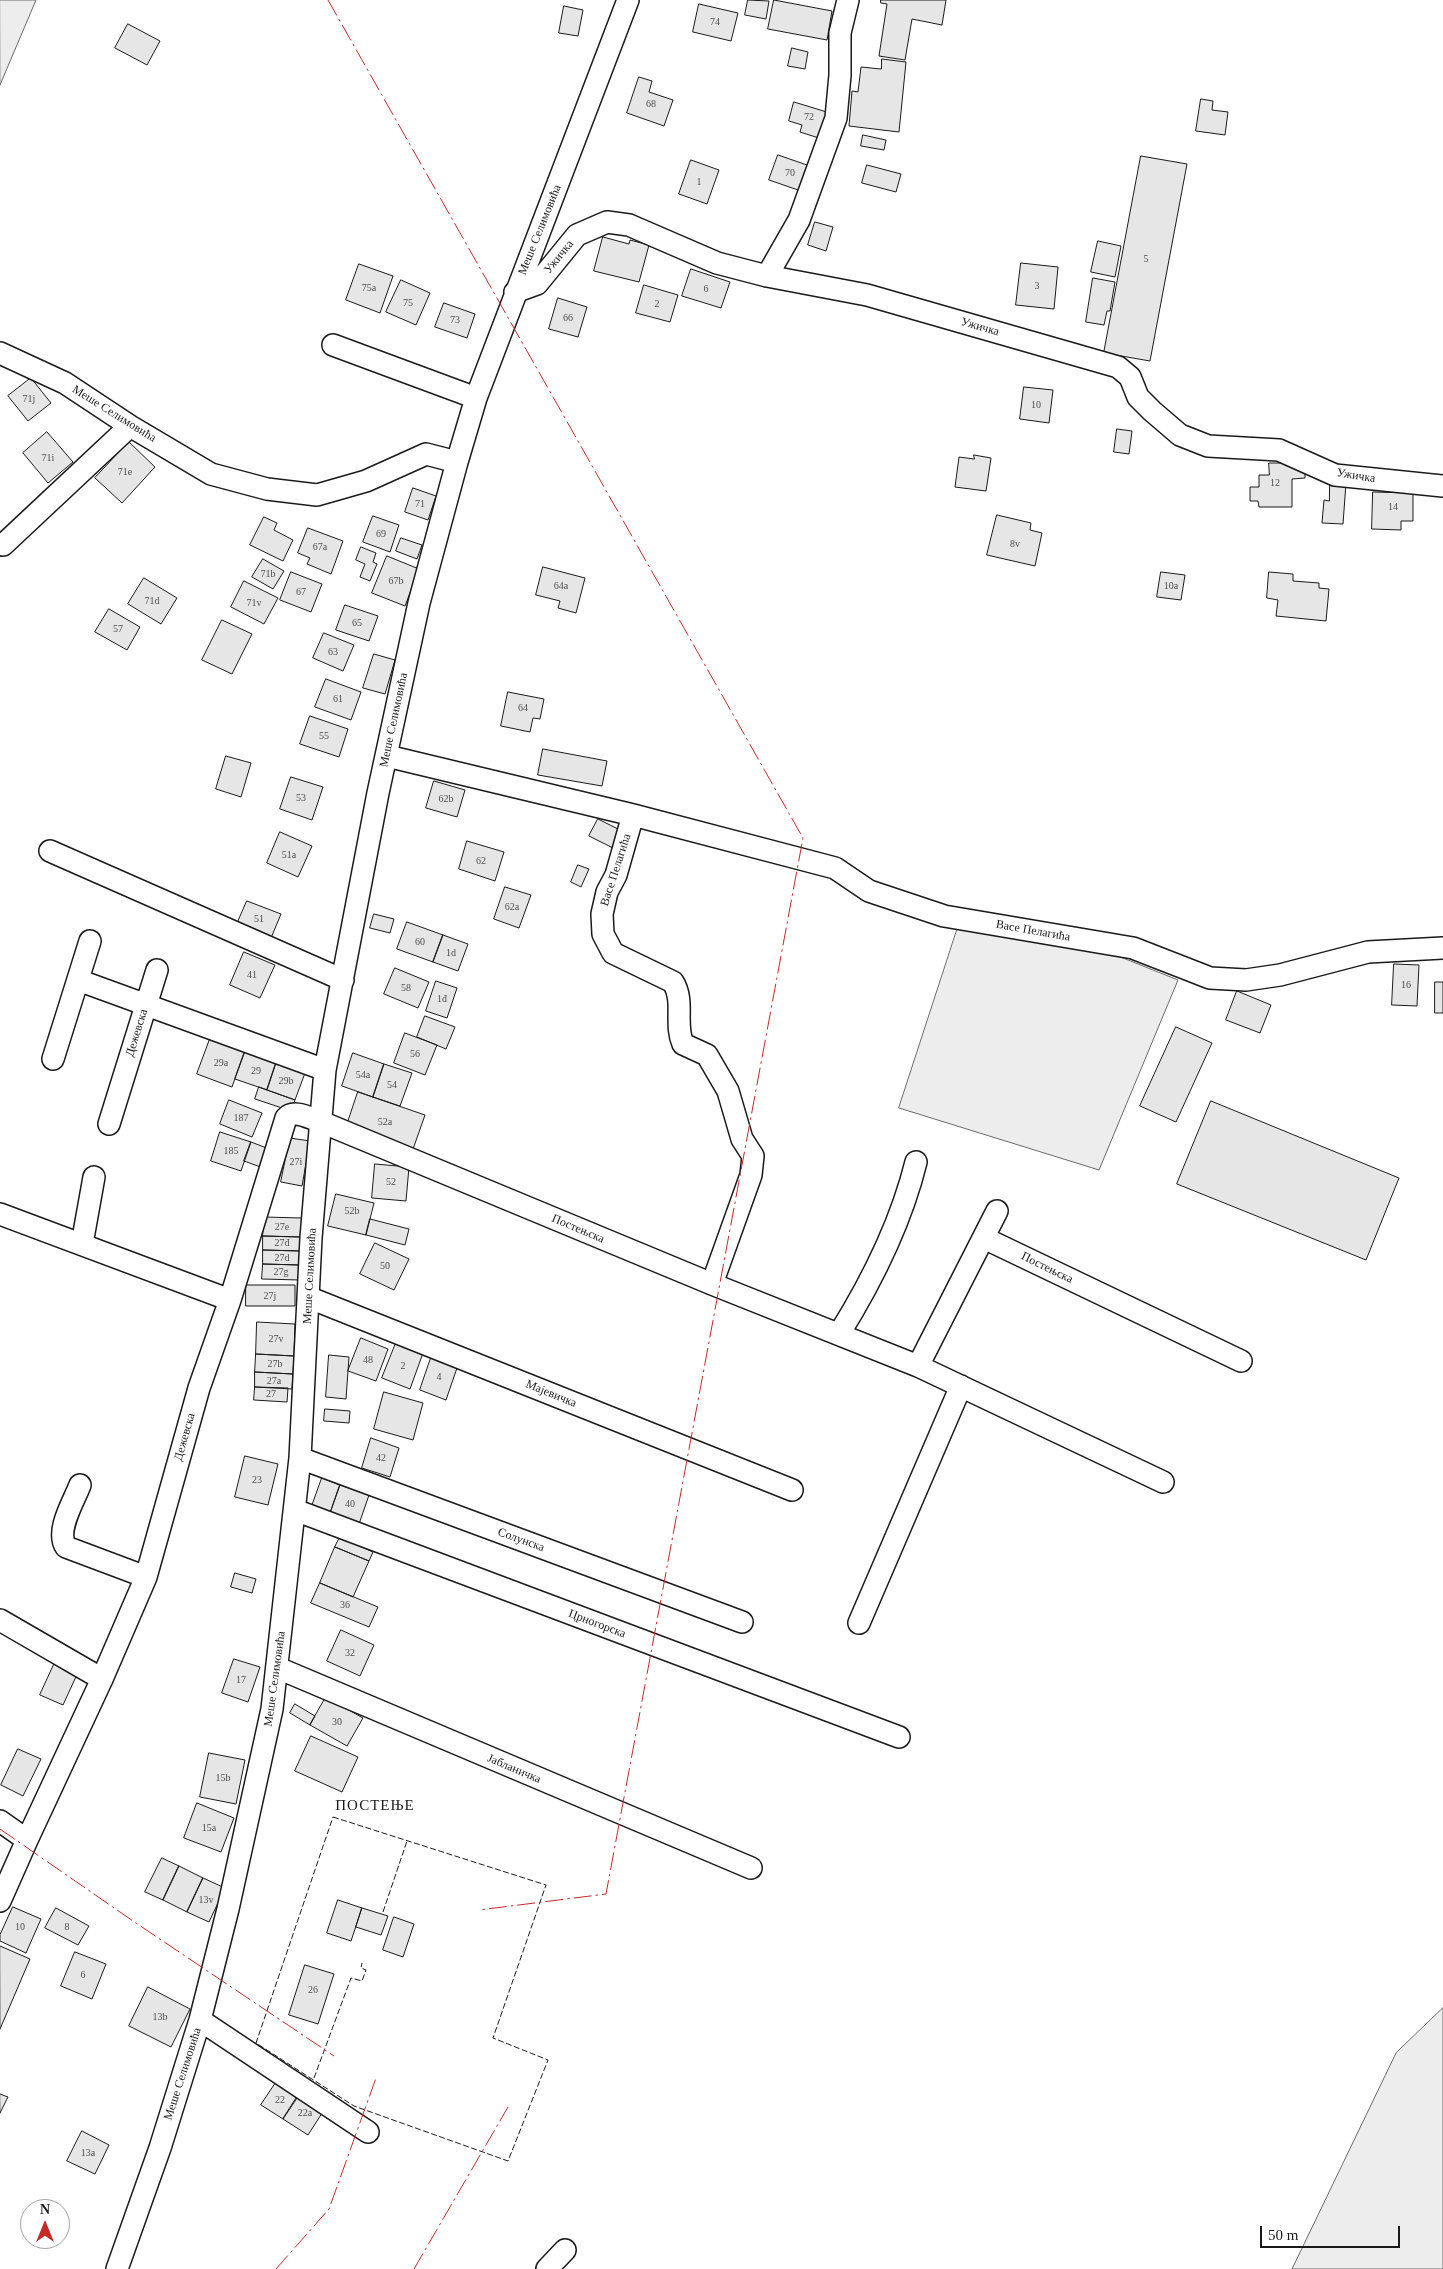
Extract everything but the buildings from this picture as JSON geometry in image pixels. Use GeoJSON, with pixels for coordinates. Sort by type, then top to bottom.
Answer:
{"type":"FeatureCollection","features":[{"type":"Feature","properties":{"kind":"street","name":"Меше Селимовића"},"geometry":{"type":"LineString","coordinates":[[117,2269],[160,2148],[200,2020],[228,1909],[272,1710],[300,1458],[319,1121],[325,1070],[387,756],[420,603],[476,398],[628,0]]}},
{"type":"Feature","properties":{"kind":"street"},"geometry":{"type":"LineString","coordinates":[[767,276],[799,220],[836,118],[840,76],[840,33],[848,0]]}},
{"type":"Feature","properties":{"kind":"street","name":"Ужичка"},"geometry":{"type":"LineString","coordinates":[[516,292],[537,284],[577,235],[607,222],[629,225],[717,263],[767,276],[867,295],[1118,367],[1130,377],[1138,397],[1152,411],[1180,435],[1208,446],[1279,450],[1335,475],[1443,486]]}},
{"type":"Feature","properties":{"kind":"street"},"geometry":{"type":"LineString","coordinates":[[332,345],[476,398]]}},
{"type":"Feature","properties":{"kind":"street","name":"Меше Селимовића"},"geometry":{"type":"LineString","coordinates":[[0,353],[65,383],[130,426],[211,474],[266,489],[317,494],[366,480],[426,454],[457,462]]}},
{"type":"Feature","properties":{"kind":"street"},"geometry":{"type":"LineString","coordinates":[[3,545],[130,426]]}},
{"type":"Feature","properties":{"kind":"street","name":"Васе Пелагића"},"geometry":{"type":"LineString","coordinates":[[387,756],[633,815],[835,868],[869,891],[944,916],[1133,948],[1210,978],[1246,980],[1280,974],[1368,952],[1443,948]]}},
{"type":"Feature","properties":{"kind":"street","name":"Васе Пелагића"},"geometry":{"type":"LineString","coordinates":[[633,815],[616,875],[607,892],[602,914],[603,934],[613,953],[673,982],[679,991],[678,1034],[680,1039],[689,1048],[707,1055],[728,1091],[742,1139],[753,1156],[752,1175],[712,1284]]}},
{"type":"Feature","properties":{"kind":"street"},"geometry":{"type":"LineString","coordinates":[[50,851],[344,980]]}},
{"type":"Feature","properties":{"kind":"street"},"geometry":{"type":"LineString","coordinates":[[53,1059],[90,941]]}},
{"type":"Feature","properties":{"kind":"street","name":"Дежевска"},"geometry":{"type":"LineString","coordinates":[[109,1124],[157,970]]}},
{"type":"Feature","properties":{"kind":"street"},"geometry":{"type":"LineString","coordinates":[[78,980],[325,1070]]}},
{"type":"Feature","properties":{"kind":"street","name":"Дежевска"},"geometry":{"type":"LineString","coordinates":[[0,1900],[102,1679],[146,1577],[199,1388],[230,1300],[286,1118],[295,1114],[319,1121]]}},
{"type":"Feature","properties":{"kind":"street","name":"Постењска"},"geometry":{"type":"LineString","coordinates":[[319,1121],[712,1284],[918,1366],[1163,1482]]}},
{"type":"Feature","properties":{"kind":"street"},"geometry":{"type":"LineString","coordinates":[[839,1334],[877,1268],[906,1201],[916,1162]]}},
{"type":"Feature","properties":{"kind":"street"},"geometry":{"type":"LineString","coordinates":[[82,1244],[94,1177]]}},
{"type":"Feature","properties":{"kind":"street"},"geometry":{"type":"LineString","coordinates":[[918,1366],[997,1211]]}},
{"type":"Feature","properties":{"kind":"street"},"geometry":{"type":"LineString","coordinates":[[0,1214],[230,1300]]}},
{"type":"Feature","properties":{"kind":"street","name":"Постењска"},"geometry":{"type":"LineString","coordinates":[[984,1238],[1241,1361]]}},
{"type":"Feature","properties":{"kind":"street","name":"Мајевичка"},"geometry":{"type":"LineString","coordinates":[[310,1298],[792,1490]]}},
{"type":"Feature","properties":{"kind":"street"},"geometry":{"type":"LineString","coordinates":[[859,1623],[961,1386]]}},
{"type":"Feature","properties":{"kind":"street","name":"Солунска"},"geometry":{"type":"LineString","coordinates":[[300,1458],[742,1622]]}},
{"type":"Feature","properties":{"kind":"street"},"geometry":{"type":"LineString","coordinates":[[80,1485],[62,1532],[62,1541],[66,1546],[146,1577]]}},
{"type":"Feature","properties":{"kind":"street","name":"Црногорска"},"geometry":{"type":"LineString","coordinates":[[295,1510],[899,1737]]}},
{"type":"Feature","properties":{"kind":"street"},"geometry":{"type":"LineString","coordinates":[[0,1620],[102,1679]]}},
{"type":"Feature","properties":{"kind":"street","name":"Јабланичка"},"geometry":{"type":"LineString","coordinates":[[278,1668],[751,1868]]}},
{"type":"Feature","properties":{"kind":"street"},"geometry":{"type":"LineString","coordinates":[[0,1821],[27,1840]]}},
{"type":"Feature","properties":{"kind":"street"},"geometry":{"type":"LineString","coordinates":[[200,2020],[368,2132]]}},
{"type":"Feature","properties":{"kind":"street"},"geometry":{"type":"LineString","coordinates":[[547,2269],[565,2250]]}},
{"type":"Feature","properties":{"kind":"shaded area"},"geometry":{"type":"Polygon","coordinates":[[[0,0],[36,0],[0,85],[0,0]]]}},
{"type":"Feature","properties":{"kind":"shaded area"},"geometry":{"type":"Polygon","coordinates":[[[958,927],[1098,948],[1178,980],[1099,1170],[899,1108],[958,927]]]}},
{"type":"Feature","properties":{"kind":"shaded area"},"geometry":{"type":"Polygon","coordinates":[[[1443,2008],[1443,2269],[1292,2269],[1396,2053],[1443,2008]]]}},
{"type":"Feature","properties":{"kind":"fence"},"geometry":{"type":"LineString","coordinates":[[333,1817],[546,1885],[493,2038],[548,2060],[508,2161],[354,2106],[256,2043],[333,1817]]}},
{"type":"Feature","properties":{"kind":"fence"},"geometry":{"type":"LineString","coordinates":[[383,1912],[407,1841]]}},
{"type":"Feature","properties":{"kind":"fence"},"geometry":{"type":"LineString","coordinates":[[314,2078],[351,1978],[362,1981],[366,1970],[361,1968],[362,1963]]}},
{"type":"Feature","properties":{"kind":"power"},"geometry":{"type":"LineString","coordinates":[[328,0],[803,838],[606,1894],[479,1910]]}},
{"type":"Feature","properties":{"kind":"power"},"geometry":{"type":"LineString","coordinates":[[0,1829],[334,2056]]}},
{"type":"Feature","properties":{"kind":"power"},"geometry":{"type":"LineString","coordinates":[[276,2269],[329,2209],[376,2078]]}},
{"type":"Feature","properties":{"kind":"power"},"geometry":{"type":"LineString","coordinates":[[414,2269],[508,2107]]}},
{"type":"Feature","properties":{"kind":"district","name":"ПОСТЕЊЕ"},"geometry":{"type":"Point","coordinates":[375,1806]}}]}
